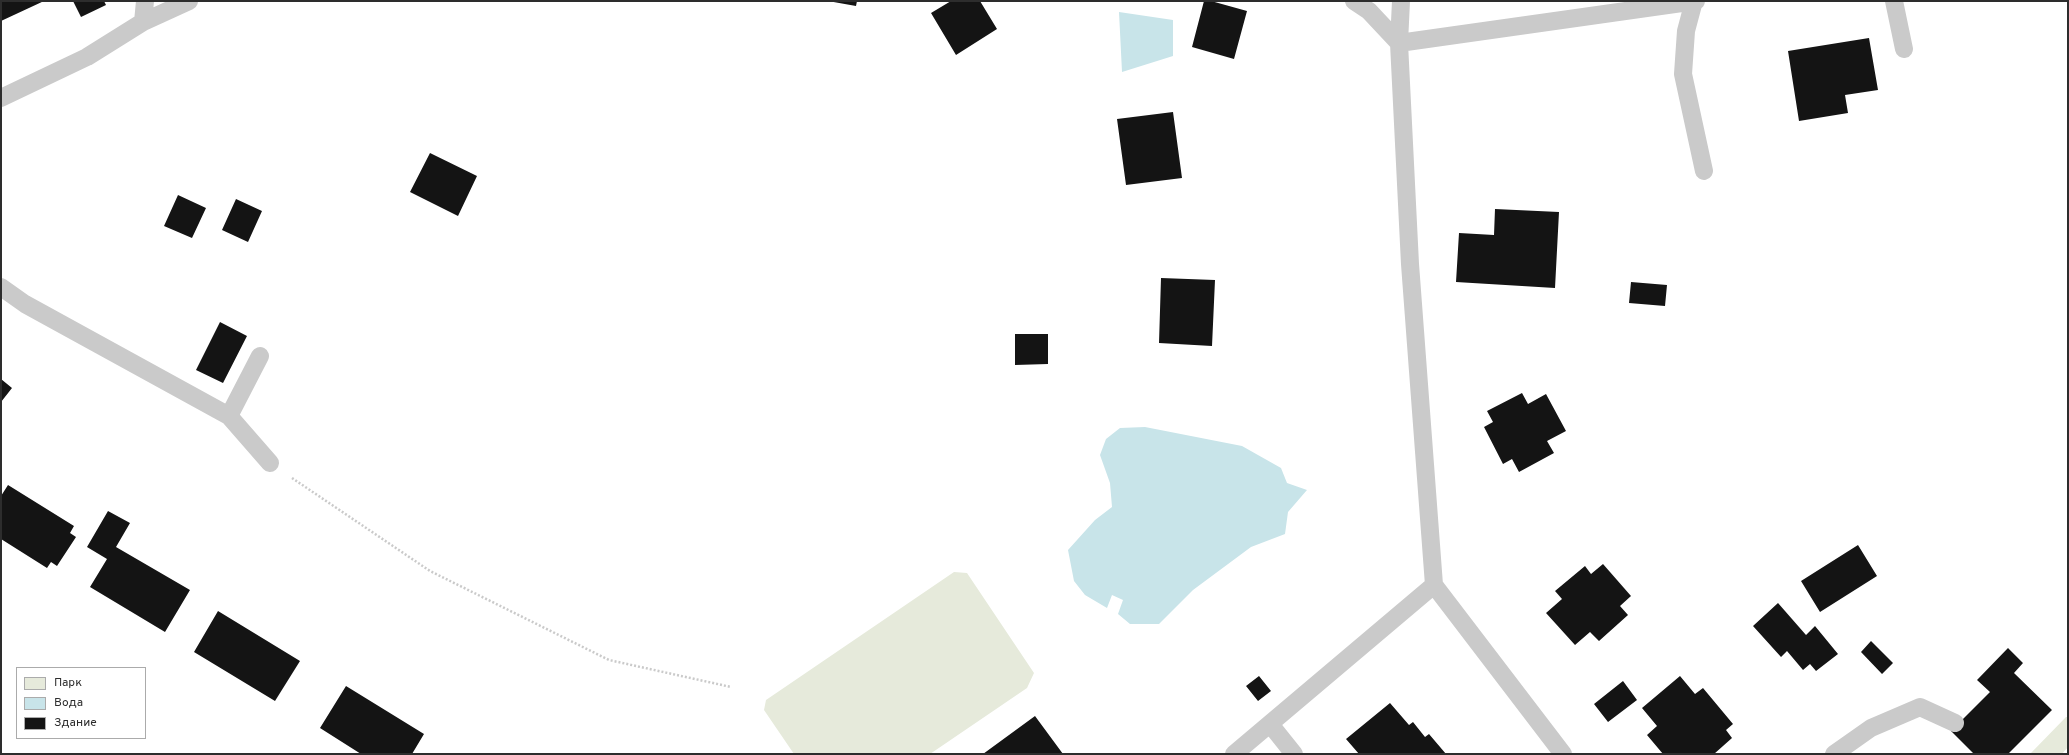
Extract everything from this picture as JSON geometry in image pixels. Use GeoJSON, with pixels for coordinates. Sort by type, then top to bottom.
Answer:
{"type":"FeatureCollection","features":[{"type":"Feature","properties":{"kind":"lane"},"geometry":{"type":"LineString","coordinates":[[143,22],[145,1]]}},
{"type":"Feature","properties":{"kind":"lane"},"geometry":{"type":"LineString","coordinates":[[1,98],[87,57],[143,22],[189,1]]}},
{"type":"Feature","properties":{"kind":"lane"},"geometry":{"type":"LineString","coordinates":[[1354,1],[1369,11],[1399,43]]}},
{"type":"Feature","properties":{"kind":"lane"},"geometry":{"type":"LineString","coordinates":[[1401,1],[1399,43],[1410,264],[1434,585],[1563,754]]}},
{"type":"Feature","properties":{"kind":"lane"},"geometry":{"type":"LineString","coordinates":[[1399,43],[1695,1],[1686,31],[1683,74],[1704,171]]}},
{"type":"Feature","properties":{"kind":"lane"},"geometry":{"type":"LineString","coordinates":[[1894,1],[1904,49]]}},
{"type":"Feature","properties":{"kind":"lane"},"geometry":{"type":"LineString","coordinates":[[1,287],[25,304],[229,416],[270,463]]}},
{"type":"Feature","properties":{"kind":"lane"},"geometry":{"type":"LineString","coordinates":[[229,416],[260,356]]}},
{"type":"Feature","properties":{"kind":"lane"},"geometry":{"type":"LineString","coordinates":[[1234,754],[1434,585]]}},
{"type":"Feature","properties":{"kind":"lane"},"geometry":{"type":"LineString","coordinates":[[1834,754],[1872,728],[1920,707],[1954,723]]}},
{"type":"Feature","properties":{"kind":"lane"},"geometry":{"type":"LineString","coordinates":[[1270,724],[1294,754]]}},
{"type":"Feature","properties":{"kind":"path"},"geometry":{"type":"LineString","coordinates":[[270,463],[430,571],[609,660],[731,687]]}},
{"type":"Feature","properties":{"kind":"green space"},"geometry":{"type":"Polygon","coordinates":[[[954,572],[967,573],[1034,673],[1027,688],[930,754],[794,754],[764,710],[766,700],[954,572]]]}},
{"type":"Feature","properties":{"kind":"green space"},"geometry":{"type":"Polygon","coordinates":[[[2066,717],[2068,717],[2068,747],[2062,754],[2030,754],[2066,717]]]}},
{"type":"Feature","properties":{"kind":"water"},"geometry":{"type":"Polygon","coordinates":[[[1119,12],[1173,20],[1173,56],[1122,72],[1119,12]]]}},
{"type":"Feature","properties":{"kind":"water"},"geometry":{"type":"Polygon","coordinates":[[[1145,427],[1242,446],[1281,468],[1287,483],[1307,490],[1288,512],[1285,534],[1251,547],[1193,590],[1159,624],[1130,624],[1118,614],[1123,600],[1112,595],[1107,608],[1085,595],[1074,581],[1068,550],[1095,520],[1112,507],[1110,483],[1100,455],[1106,439],[1120,428],[1145,427]]]}},
{"type":"Feature","properties":{"kind":"building"},"geometry":{"type":"Polygon","coordinates":[[[1,1],[44,1],[1,21],[1,1]]]}},
{"type":"Feature","properties":{"kind":"building"},"geometry":{"type":"Polygon","coordinates":[[[73,1],[104,1],[106,5],[81,17],[73,1]]]}},
{"type":"Feature","properties":{"kind":"building"},"geometry":{"type":"Polygon","coordinates":[[[828,1],[857,1],[856,6],[828,1]]]}},
{"type":"Feature","properties":{"kind":"building"},"geometry":{"type":"Polygon","coordinates":[[[951,1],[980,1],[997,29],[956,55],[931,13],[951,1]]]}},
{"type":"Feature","properties":{"kind":"building"},"geometry":{"type":"Polygon","coordinates":[[[1204,1],[1211,1],[1247,11],[1234,59],[1192,47],[1204,1]]]}},
{"type":"Feature","properties":{"kind":"building"},"geometry":{"type":"Polygon","coordinates":[[[1869,38],[1878,90],[1845,95],[1848,113],[1799,121],[1788,51],[1869,38]]]}},
{"type":"Feature","properties":{"kind":"building"},"geometry":{"type":"Polygon","coordinates":[[[1173,112],[1182,178],[1126,185],[1117,119],[1173,112]]]}},
{"type":"Feature","properties":{"kind":"building"},"geometry":{"type":"Polygon","coordinates":[[[430,153],[477,176],[458,216],[410,192],[430,153]]]}},
{"type":"Feature","properties":{"kind":"building"},"geometry":{"type":"Polygon","coordinates":[[[178,195],[206,208],[192,238],[164,226],[178,195]]]}},
{"type":"Feature","properties":{"kind":"building"},"geometry":{"type":"Polygon","coordinates":[[[236,199],[262,211],[248,242],[222,230],[236,199]]]}},
{"type":"Feature","properties":{"kind":"building"},"geometry":{"type":"Polygon","coordinates":[[[1495,209],[1559,212],[1555,288],[1456,282],[1459,233],[1494,235],[1495,209]]]}},
{"type":"Feature","properties":{"kind":"building"},"geometry":{"type":"Polygon","coordinates":[[[1161,278],[1215,280],[1212,346],[1159,343],[1161,278]]]}},
{"type":"Feature","properties":{"kind":"building"},"geometry":{"type":"Polygon","coordinates":[[[1631,282],[1667,285],[1665,306],[1629,303],[1631,282]]]}},
{"type":"Feature","properties":{"kind":"building"},"geometry":{"type":"Polygon","coordinates":[[[220,322],[247,336],[223,383],[196,370],[220,322]]]}},
{"type":"Feature","properties":{"kind":"building"},"geometry":{"type":"Polygon","coordinates":[[[1015,334],[1048,334],[1048,364],[1015,365],[1015,334]]]}},
{"type":"Feature","properties":{"kind":"building"},"geometry":{"type":"Polygon","coordinates":[[[1,379],[12,388],[1,402],[1,379]]]}},
{"type":"Feature","properties":{"kind":"building"},"geometry":{"type":"Polygon","coordinates":[[[1522,393],[1528,404],[1546,394],[1566,431],[1547,441],[1554,453],[1519,472],[1512,459],[1503,464],[1484,427],[1493,422],[1487,411],[1522,393]]]}},
{"type":"Feature","properties":{"kind":"building"},"geometry":{"type":"Polygon","coordinates":[[[8,485],[74,526],[70,533],[76,537],[57,566],[51,562],[47,568],[1,539],[1,496],[8,485]]]}},
{"type":"Feature","properties":{"kind":"building"},"geometry":{"type":"Polygon","coordinates":[[[108,511],[130,523],[116,547],[190,590],[165,632],[90,587],[107,559],[87,547],[108,511]]]}},
{"type":"Feature","properties":{"kind":"building"},"geometry":{"type":"Polygon","coordinates":[[[1858,545],[1877,576],[1820,612],[1801,581],[1858,545]]]}},
{"type":"Feature","properties":{"kind":"building"},"geometry":{"type":"Polygon","coordinates":[[[1603,564],[1631,596],[1620,606],[1628,615],[1599,641],[1590,632],[1575,645],[1546,613],[1562,599],[1555,591],[1585,566],[1591,574],[1603,564]]]}},
{"type":"Feature","properties":{"kind":"building"},"geometry":{"type":"Polygon","coordinates":[[[1778,603],[1806,635],[1815,626],[1838,654],[1816,671],[1810,664],[1803,670],[1787,651],[1781,657],[1753,626],[1778,603]]]}},
{"type":"Feature","properties":{"kind":"building"},"geometry":{"type":"Polygon","coordinates":[[[218,611],[300,661],[275,701],[194,652],[218,611]]]}},
{"type":"Feature","properties":{"kind":"building"},"geometry":{"type":"Polygon","coordinates":[[[1871,641],[1893,663],[1882,674],[1861,652],[1871,641]]]}},
{"type":"Feature","properties":{"kind":"building"},"geometry":{"type":"Polygon","coordinates":[[[2008,648],[2023,663],[2014,673],[2052,710],[2008,754],[1974,754],[1951,731],[1990,692],[1977,680],[2008,648]]]}},
{"type":"Feature","properties":{"kind":"building"},"geometry":{"type":"Polygon","coordinates":[[[1259,676],[1271,691],[1258,701],[1246,686],[1259,676]]]}},
{"type":"Feature","properties":{"kind":"building"},"geometry":{"type":"Polygon","coordinates":[[[1680,676],[1695,694],[1703,688],[1733,724],[1726,730],[1732,738],[1714,754],[1663,754],[1647,735],[1657,726],[1642,708],[1680,676]]]}},
{"type":"Feature","properties":{"kind":"building"},"geometry":{"type":"Polygon","coordinates":[[[1623,681],[1637,700],[1608,722],[1594,704],[1623,681]]]}},
{"type":"Feature","properties":{"kind":"building"},"geometry":{"type":"Polygon","coordinates":[[[346,686],[424,734],[412,754],[361,754],[320,728],[346,686]]]}},
{"type":"Feature","properties":{"kind":"building"},"geometry":{"type":"Polygon","coordinates":[[[1390,703],[1409,725],[1413,722],[1425,737],[1429,734],[1446,754],[1359,754],[1346,739],[1390,703]]]}},
{"type":"Feature","properties":{"kind":"building"},"geometry":{"type":"Polygon","coordinates":[[[1035,716],[1063,754],[983,754],[1035,716]]]}}]}
